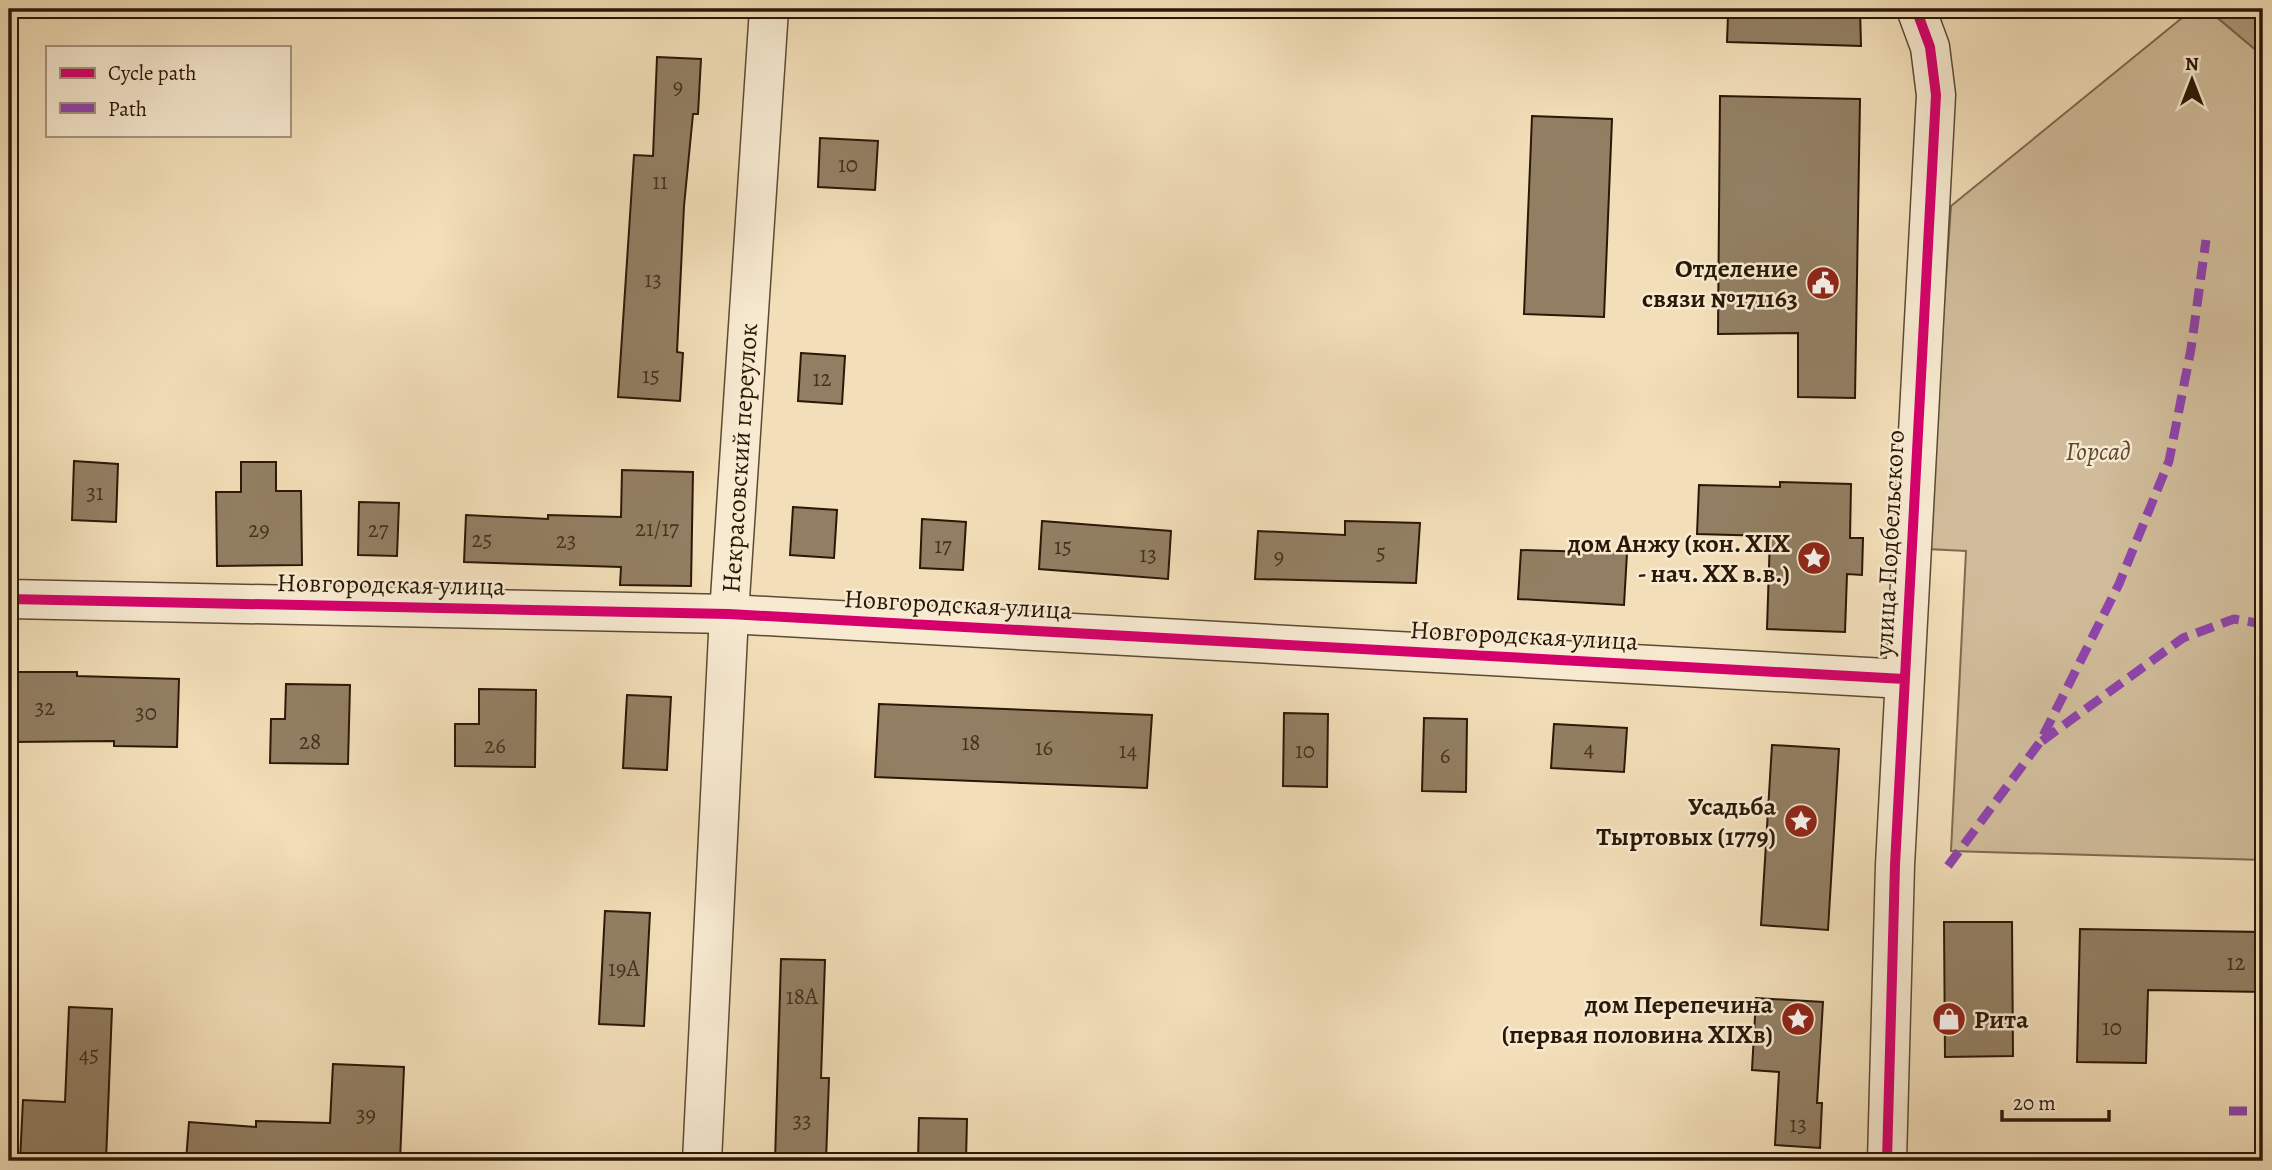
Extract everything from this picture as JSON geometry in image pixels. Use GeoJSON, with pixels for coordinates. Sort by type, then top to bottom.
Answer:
{"type":"FeatureCollection","features":[{"type":"Feature","properties":{"kind":"street","name":"Некрасовский переулок"},"geometry":{"type":"LineString","coordinates":[[702,1161],[729,614],[769,9]]}},
{"type":"Feature","properties":{"kind":"street","name":"улица Подбельского"},"geometry":{"type":"LineString","coordinates":[[1887,1161],[1895,865],[1936,95],[1930,47],[1916,9]]}},
{"type":"Feature","properties":{"kind":"street","name":"Новгородская улица"},"geometry":{"type":"LineString","coordinates":[[9,599],[729,614],[1905,679]]}},
{"type":"Feature","properties":{"kind":"green space","name":"Горсад"},"geometry":{"type":"Polygon","coordinates":[[[2193,9],[2207,9],[2263,56],[2263,860],[1951,851],[1966,551],[1927,549],[1951,206],[2193,9]]]}},
{"type":"Feature","properties":{"kind":"shaded area"},"geometry":{"type":"Polygon","coordinates":[[[2207,9],[2263,9],[2263,56],[2207,9]]]}},
{"type":"Feature","properties":{"kind":"building"},"geometry":{"type":"Polygon","coordinates":[[[1742,9],[1860,9],[1861,46],[1727,42],[1728,15],[1742,15],[1742,9]]]}},
{"type":"Feature","properties":{"kind":"building"},"geometry":{"type":"Polygon","coordinates":[[[657,57],[701,59],[698,114],[693,114],[684,206],[677,352],[683,353],[680,401],[618,397],[634,155],[653,156],[657,57]]]}},
{"type":"Feature","properties":{"kind":"building"},"geometry":{"type":"Polygon","coordinates":[[[1720,96],[1860,99],[1855,398],[1798,397],[1798,333],[1718,334],[1720,96]]]}},
{"type":"Feature","properties":{"kind":"building"},"geometry":{"type":"Polygon","coordinates":[[[1532,116],[1612,119],[1604,317],[1524,314],[1532,116]]]}},
{"type":"Feature","properties":{"kind":"building"},"geometry":{"type":"Polygon","coordinates":[[[820,138],[878,141],[875,190],[818,187],[820,138]]]}},
{"type":"Feature","properties":{"kind":"building"},"geometry":{"type":"Polygon","coordinates":[[[801,353],[845,356],[842,404],[798,401],[801,353]]]}},
{"type":"Feature","properties":{"kind":"building"},"geometry":{"type":"Polygon","coordinates":[[[74,461],[118,464],[116,522],[72,520],[74,461]]]}},
{"type":"Feature","properties":{"kind":"building"},"geometry":{"type":"Polygon","coordinates":[[[241,462],[276,462],[276,491],[301,491],[302,565],[217,566],[216,492],[241,492],[241,462]]]}},
{"type":"Feature","properties":{"kind":"building"},"geometry":{"type":"Polygon","coordinates":[[[622,470],[693,472],[691,586],[620,585],[621,567],[464,562],[466,515],[548,519],[548,515],[621,517],[622,470]]]}},
{"type":"Feature","properties":{"kind":"building"},"geometry":{"type":"Polygon","coordinates":[[[1780,482],[1851,484],[1850,538],[1863,538],[1862,575],[1847,574],[1845,632],[1767,629],[1770,536],[1697,534],[1699,485],[1780,487],[1780,482]]]}},
{"type":"Feature","properties":{"kind":"building"},"geometry":{"type":"Polygon","coordinates":[[[359,502],[399,503],[397,556],[358,555],[359,502]]]}},
{"type":"Feature","properties":{"kind":"building"},"geometry":{"type":"Polygon","coordinates":[[[793,507],[837,510],[834,558],[790,555],[793,507]]]}},
{"type":"Feature","properties":{"kind":"building"},"geometry":{"type":"Polygon","coordinates":[[[922,519],[966,522],[963,570],[920,568],[922,519]]]}},
{"type":"Feature","properties":{"kind":"building"},"geometry":{"type":"Polygon","coordinates":[[[1042,521],[1171,531],[1168,579],[1039,569],[1042,521]]]}},
{"type":"Feature","properties":{"kind":"building"},"geometry":{"type":"Polygon","coordinates":[[[1345,521],[1420,523],[1416,583],[1255,579],[1258,531],[1345,535],[1345,521]]]}},
{"type":"Feature","properties":{"kind":"building"},"geometry":{"type":"Polygon","coordinates":[[[1521,550],[1627,553],[1624,605],[1518,599],[1521,550]]]}},
{"type":"Feature","properties":{"kind":"building"},"geometry":{"type":"Polygon","coordinates":[[[13,672],[77,672],[77,676],[179,679],[177,747],[114,746],[114,741],[13,742],[13,672]]]}},
{"type":"Feature","properties":{"kind":"building"},"geometry":{"type":"Polygon","coordinates":[[[286,684],[350,685],[348,764],[270,763],[271,719],[285,719],[286,684]]]}},
{"type":"Feature","properties":{"kind":"building"},"geometry":{"type":"Polygon","coordinates":[[[479,689],[536,690],[535,767],[455,766],[455,724],[479,724],[479,689]]]}},
{"type":"Feature","properties":{"kind":"building"},"geometry":{"type":"Polygon","coordinates":[[[627,695],[671,697],[667,770],[623,768],[627,695]]]}},
{"type":"Feature","properties":{"kind":"building"},"geometry":{"type":"Polygon","coordinates":[[[879,704],[1152,715],[1147,788],[875,777],[879,704]]]}},
{"type":"Feature","properties":{"kind":"building"},"geometry":{"type":"Polygon","coordinates":[[[1284,713],[1328,714],[1327,787],[1283,786],[1284,713]]]}},
{"type":"Feature","properties":{"kind":"building"},"geometry":{"type":"Polygon","coordinates":[[[1424,718],[1467,719],[1466,792],[1422,791],[1424,718]]]}},
{"type":"Feature","properties":{"kind":"building"},"geometry":{"type":"Polygon","coordinates":[[[1554,724],[1627,728],[1624,772],[1551,768],[1554,724]]]}},
{"type":"Feature","properties":{"kind":"building"},"geometry":{"type":"Polygon","coordinates":[[[1772,745],[1839,749],[1828,930],[1761,925],[1772,745]]]}},
{"type":"Feature","properties":{"kind":"building"},"geometry":{"type":"Polygon","coordinates":[[[605,911],[650,913],[644,1026],[599,1024],[605,911]]]}},
{"type":"Feature","properties":{"kind":"building"},"geometry":{"type":"Polygon","coordinates":[[[1944,922],[2012,922],[2013,1056],[1945,1057],[1944,922]]]}},
{"type":"Feature","properties":{"kind":"building"},"geometry":{"type":"Polygon","coordinates":[[[2080,929],[2263,932],[2263,992],[2148,990],[2146,1063],[2077,1062],[2080,929]]]}},
{"type":"Feature","properties":{"kind":"building"},"geometry":{"type":"Polygon","coordinates":[[[781,959],[825,960],[821,1078],[829,1078],[826,1161],[775,1161],[781,959]]]}},
{"type":"Feature","properties":{"kind":"building"},"geometry":{"type":"Polygon","coordinates":[[[1756,998],[1823,1002],[1817,1103],[1822,1103],[1820,1148],[1775,1145],[1779,1072],[1752,1070],[1756,998]]]}},
{"type":"Feature","properties":{"kind":"building"},"geometry":{"type":"Polygon","coordinates":[[[69,1007],[112,1009],[106,1161],[20,1161],[23,1100],[65,1102],[69,1007]]]}},
{"type":"Feature","properties":{"kind":"building"},"geometry":{"type":"Polygon","coordinates":[[[333,1064],[404,1067],[400,1161],[186,1161],[189,1122],[256,1127],[256,1121],[330,1123],[333,1064]]]}},
{"type":"Feature","properties":{"kind":"building"},"geometry":{"type":"Polygon","coordinates":[[[919,1118],[967,1119],[966,1161],[918,1161],[919,1118]]]}},
{"type":"Feature","properties":{"kind":"marked path"},"geometry":{"type":"LineString","coordinates":[[1948,866],[2040,742],[2119,584],[2169,461],[2191,349],[2206,240]]}},
{"type":"Feature","properties":{"kind":"marked path"},"geometry":{"type":"LineString","coordinates":[[2042,741],[2183,638],[2234,619],[2263,624]]}},
{"type":"Feature","properties":{"kind":"marked path"},"geometry":{"type":"LineString","coordinates":[[2229,1111],[2263,1111]]}},
{"type":"Feature","properties":{"kind":"cycle path"},"geometry":{"type":"LineString","coordinates":[[1887,1161],[1895,865],[1936,95],[1930,47],[1916,9]]}},
{"type":"Feature","properties":{"kind":"cycle path"},"geometry":{"type":"LineString","coordinates":[[9,599],[729,614],[1904,679]]}},
{"type":"Feature","properties":{"kind":"place","name":"Отделение связи №171163"},"geometry":{"type":"Point","coordinates":[1823,283]}},
{"type":"Feature","properties":{"kind":"place","name":"дом Анжу (кон. XIX - нач. XX в.в.)"},"geometry":{"type":"Point","coordinates":[1814,558]}},
{"type":"Feature","properties":{"kind":"place","name":"Усадьба Тыртовых (1779)"},"geometry":{"type":"Point","coordinates":[1801,821]}},
{"type":"Feature","properties":{"kind":"place","name":"дом Перепечина (первая половина XIXв)"},"geometry":{"type":"Point","coordinates":[1798,1019]}},
{"type":"Feature","properties":{"kind":"place","name":"Рита"},"geometry":{"type":"Point","coordinates":[1949,1019]}}]}
